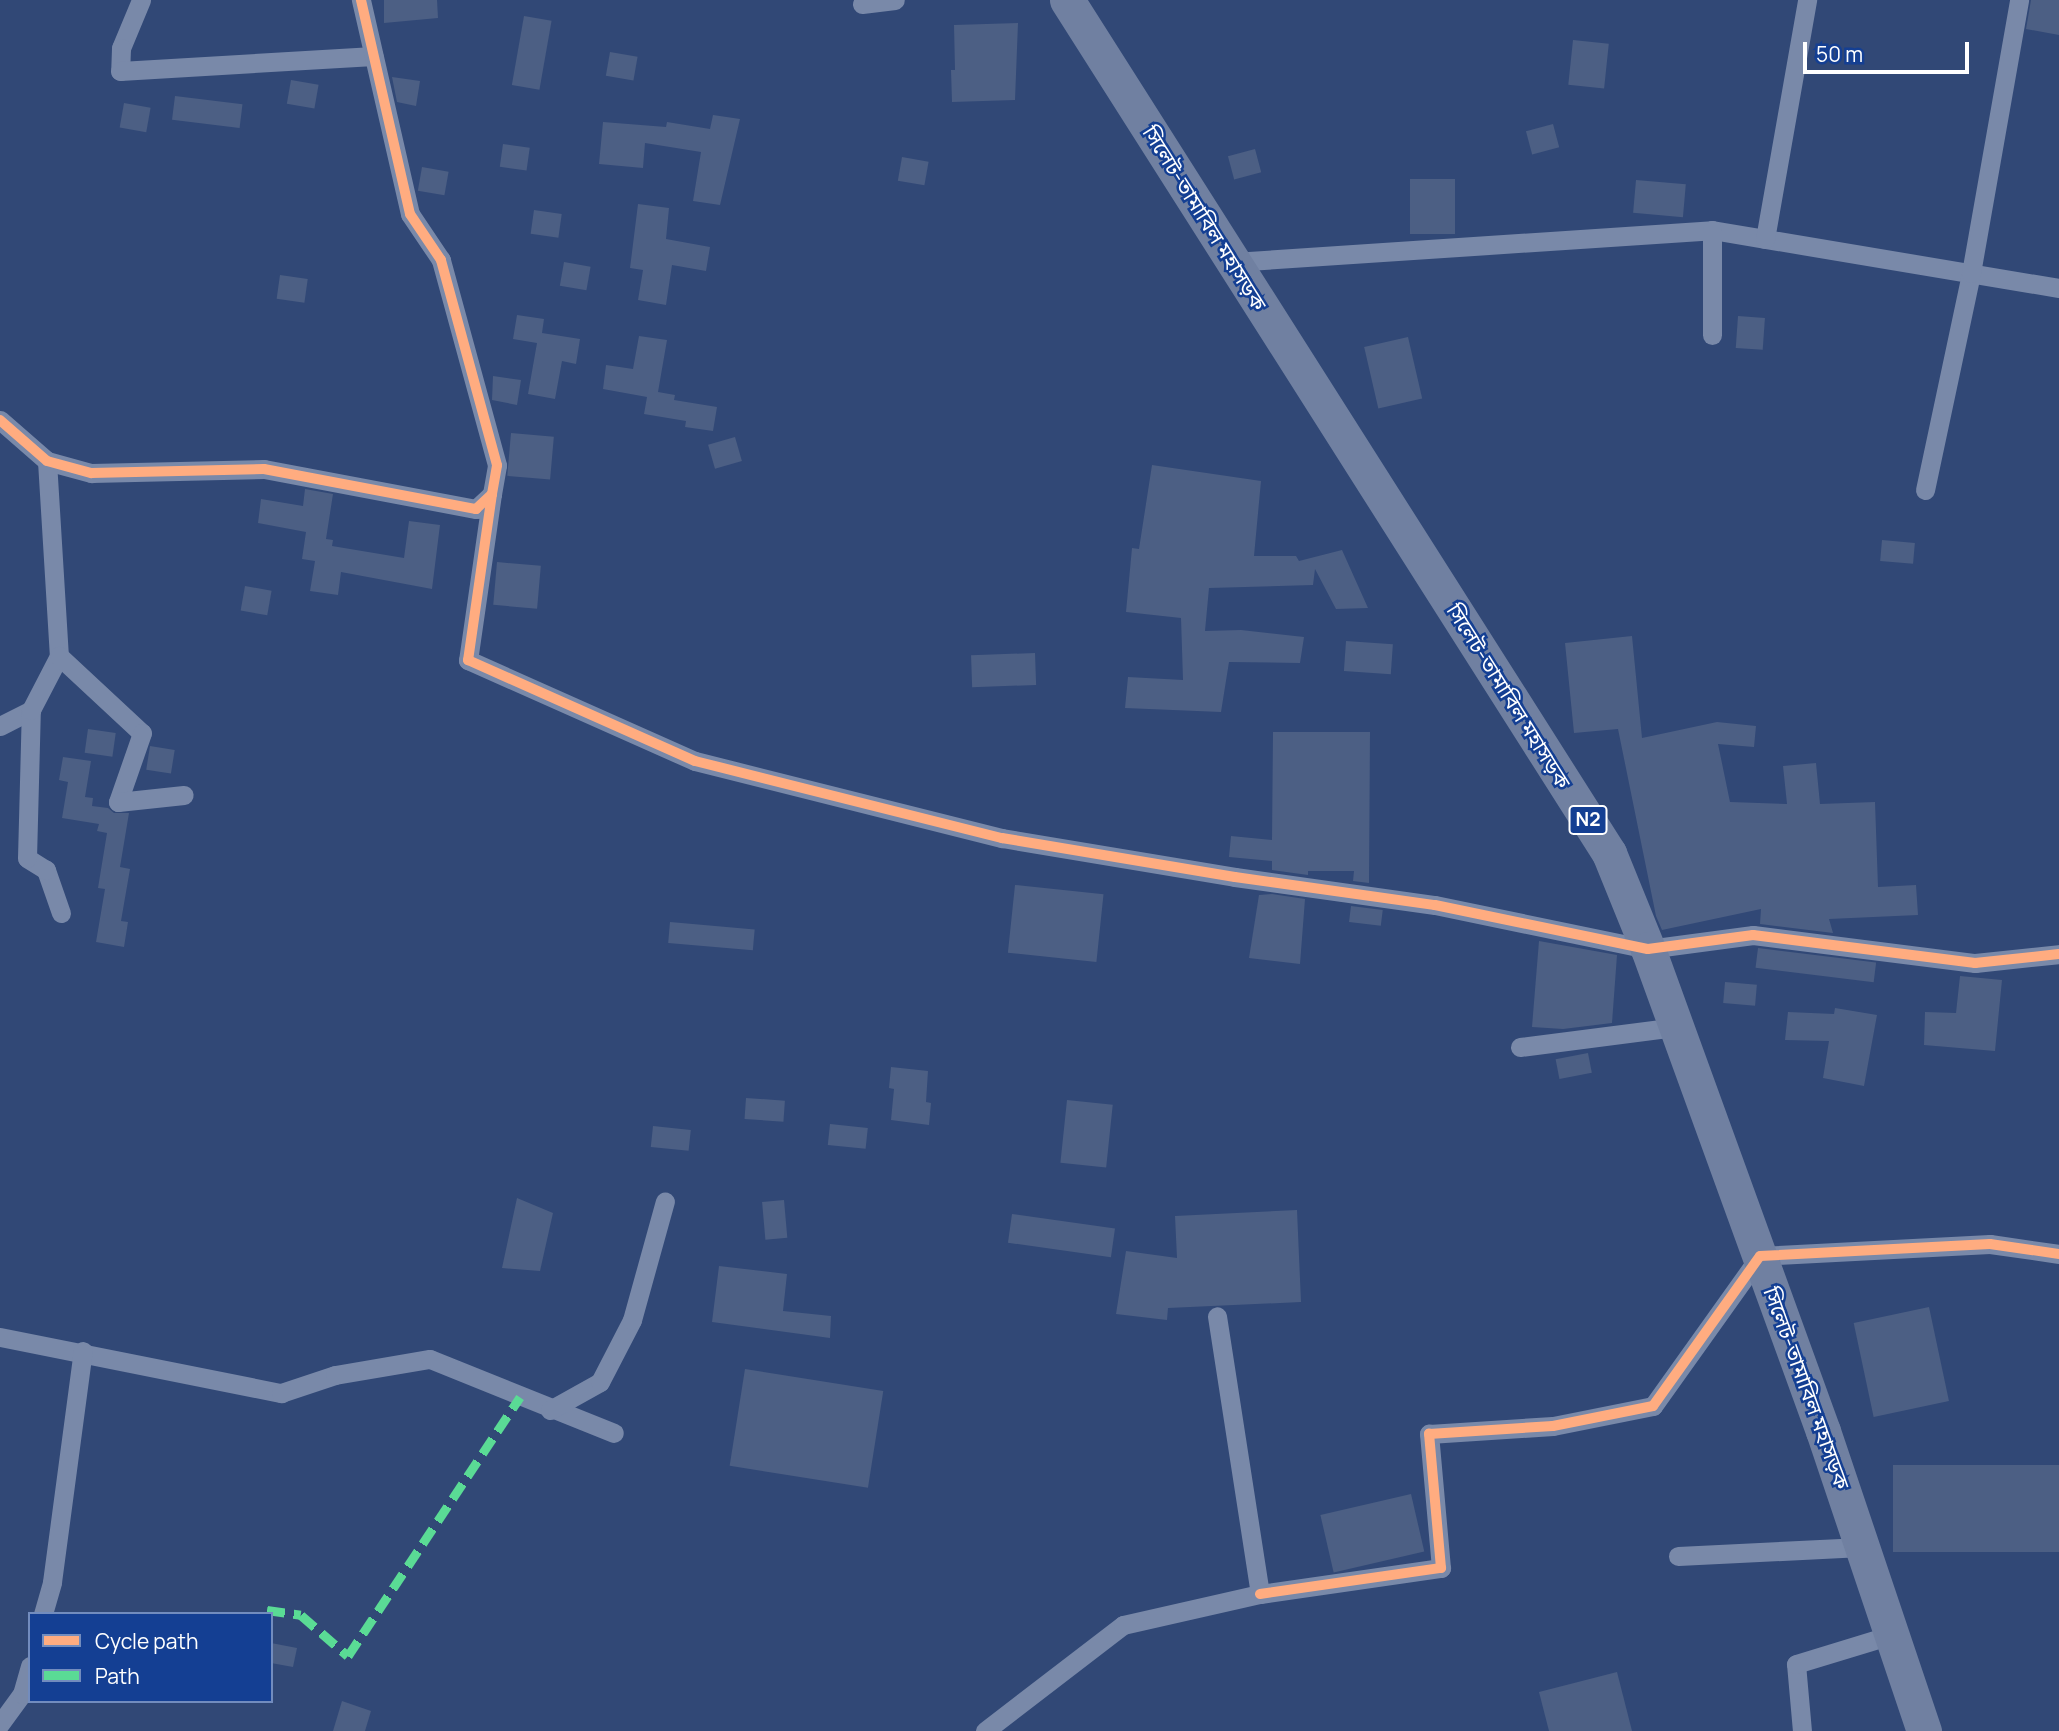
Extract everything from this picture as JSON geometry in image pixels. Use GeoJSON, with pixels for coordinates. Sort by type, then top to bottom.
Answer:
{"type":"FeatureCollection","features":[{"type":"Feature","properties":{"kind":"highway","name":"সিলেট-তামাবিল মহাসড়ক"},"geometry":{"type":"LineString","coordinates":[[1067,0],[1609,853],[1648,949],[1760,1256],[1923,1731]]}},
{"type":"Feature","properties":{"kind":"street"},"geometry":{"type":"LineString","coordinates":[[141,0],[121,48],[120,71],[374,56]]}},
{"type":"Feature","properties":{"kind":"street"},"geometry":{"type":"LineString","coordinates":[[361,0],[410,214],[441,260],[497,465],[468,660],[695,761],[1002,838],[1235,877],[1435,905],[1648,949],[1753,935],[1975,963],[2059,954]]}},
{"type":"Feature","properties":{"kind":"street"},"geometry":{"type":"LineString","coordinates":[[862,4],[895,0]]}},
{"type":"Feature","properties":{"kind":"street"},"geometry":{"type":"LineString","coordinates":[[1765,239],[1807,0]]}},
{"type":"Feature","properties":{"kind":"street"},"geometry":{"type":"LineString","coordinates":[[1925,491],[1971,273],[2019,0]]}},
{"type":"Feature","properties":{"kind":"street"},"geometry":{"type":"LineString","coordinates":[[1712,335],[1713,230]]}},
{"type":"Feature","properties":{"kind":"street"},"geometry":{"type":"LineString","coordinates":[[1233,262],[1713,230],[2059,288]]}},
{"type":"Feature","properties":{"kind":"street"},"geometry":{"type":"LineString","coordinates":[[0,420],[47,461],[91,473],[264,469],[476,509],[492,495]]}},
{"type":"Feature","properties":{"kind":"street"},"geometry":{"type":"LineString","coordinates":[[47,461],[59,656],[31,710],[27,858],[46,870],[61,913]]}},
{"type":"Feature","properties":{"kind":"street"},"geometry":{"type":"LineString","coordinates":[[59,656],[142,733],[118,802],[184,795]]}},
{"type":"Feature","properties":{"kind":"street"},"geometry":{"type":"LineString","coordinates":[[0,726],[31,710]]}},
{"type":"Feature","properties":{"kind":"street"},"geometry":{"type":"LineString","coordinates":[[1520,1047],[1677,1027]]}},
{"type":"Feature","properties":{"kind":"street"},"geometry":{"type":"LineString","coordinates":[[550,1410],[600,1382],[632,1320],[665,1201]]}},
{"type":"Feature","properties":{"kind":"street"},"geometry":{"type":"LineString","coordinates":[[985,1731],[1123,1625],[1260,1594],[1441,1568],[1429,1434],[1553,1426],[1653,1406],[1760,1256],[1990,1244],[2059,1254]]}},
{"type":"Feature","properties":{"kind":"street"},"geometry":{"type":"LineString","coordinates":[[1217,1316],[1260,1594]]}},
{"type":"Feature","properties":{"kind":"street"},"geometry":{"type":"LineString","coordinates":[[0,1337],[83,1351],[281,1393],[335,1375],[430,1359],[550,1410],[614,1433]]}},
{"type":"Feature","properties":{"kind":"street"},"geometry":{"type":"LineString","coordinates":[[44,1612],[52,1582],[83,1351]]}},
{"type":"Feature","properties":{"kind":"street"},"geometry":{"type":"LineString","coordinates":[[1678,1556],[1862,1547]]}},
{"type":"Feature","properties":{"kind":"street"},"geometry":{"type":"LineString","coordinates":[[1802,1731],[1796,1664],[1892,1635]]}},
{"type":"Feature","properties":{"kind":"street"},"geometry":{"type":"LineString","coordinates":[[0,1724],[22,1695],[28,1673]]}},
{"type":"Feature","properties":{"kind":"building"},"geometry":{"type":"Polygon","coordinates":[[[384,0],[437,0],[438,18],[384,23],[384,0]]]}},
{"type":"Feature","properties":{"kind":"building"},"geometry":{"type":"Polygon","coordinates":[[[2031,0],[2059,0],[2059,35],[2026,29],[2031,0]]]}},
{"type":"Feature","properties":{"kind":"building"},"geometry":{"type":"Polygon","coordinates":[[[524,16],[552,21],[539,90],[512,85],[524,16]]]}},
{"type":"Feature","properties":{"kind":"building"},"geometry":{"type":"Polygon","coordinates":[[[1018,23],[1015,100],[952,102],[951,70],[955,70],[954,25],[1018,23]]]}},
{"type":"Feature","properties":{"kind":"building"},"geometry":{"type":"Polygon","coordinates":[[[1573,40],[1609,44],[1604,89],[1568,85],[1573,40]]]}},
{"type":"Feature","properties":{"kind":"building"},"geometry":{"type":"Polygon","coordinates":[[[610,52],[638,57],[633,80],[606,76],[610,52]]]}},
{"type":"Feature","properties":{"kind":"building"},"geometry":{"type":"Polygon","coordinates":[[[392,77],[420,81],[416,106],[397,102],[392,77]]]}},
{"type":"Feature","properties":{"kind":"building"},"geometry":{"type":"Polygon","coordinates":[[[291,80],[319,85],[314,108],[287,104],[291,80]]]}},
{"type":"Feature","properties":{"kind":"building"},"geometry":{"type":"Polygon","coordinates":[[[175,96],[242,104],[240,128],[172,120],[175,96]]]}},
{"type":"Feature","properties":{"kind":"building"},"geometry":{"type":"Polygon","coordinates":[[[124,103],[151,108],[146,132],[120,128],[124,103]]]}},
{"type":"Feature","properties":{"kind":"building"},"geometry":{"type":"Polygon","coordinates":[[[713,115],[740,119],[720,205],[693,201],[701,152],[645,143],[643,168],[599,164],[603,122],[666,127],[667,122],[710,129],[713,115]]]}},
{"type":"Feature","properties":{"kind":"building"},"geometry":{"type":"Polygon","coordinates":[[[1553,124],[1559,147],[1532,154],[1526,131],[1553,124]]]}},
{"type":"Feature","properties":{"kind":"building"},"geometry":{"type":"Polygon","coordinates":[[[503,144],[530,148],[527,171],[500,167],[503,144]]]}},
{"type":"Feature","properties":{"kind":"building"},"geometry":{"type":"Polygon","coordinates":[[[1255,149],[1261,172],[1234,179],[1228,156],[1255,149]]]}},
{"type":"Feature","properties":{"kind":"building"},"geometry":{"type":"Polygon","coordinates":[[[902,157],[929,162],[924,185],[898,181],[902,157]]]}},
{"type":"Feature","properties":{"kind":"building"},"geometry":{"type":"Polygon","coordinates":[[[422,167],[449,172],[444,195],[418,191],[422,167]]]}},
{"type":"Feature","properties":{"kind":"building"},"geometry":{"type":"Polygon","coordinates":[[[1410,179],[1455,179],[1455,234],[1410,234],[1410,179]]]}},
{"type":"Feature","properties":{"kind":"building"},"geometry":{"type":"Polygon","coordinates":[[[1636,180],[1686,184],[1683,217],[1633,213],[1636,180]]]}},
{"type":"Feature","properties":{"kind":"building"},"geometry":{"type":"Polygon","coordinates":[[[638,204],[669,208],[666,239],[710,247],[706,271],[672,265],[666,305],[638,300],[643,270],[630,268],[638,204]]]}},
{"type":"Feature","properties":{"kind":"building"},"geometry":{"type":"Polygon","coordinates":[[[534,210],[562,214],[558,238],[531,234],[534,210]]]}},
{"type":"Feature","properties":{"kind":"building"},"geometry":{"type":"Polygon","coordinates":[[[564,262],[591,267],[586,290],[560,286],[564,262]]]}},
{"type":"Feature","properties":{"kind":"building"},"geometry":{"type":"Polygon","coordinates":[[[280,275],[308,279],[304,303],[277,299],[280,275]]]}},
{"type":"Feature","properties":{"kind":"building"},"geometry":{"type":"Polygon","coordinates":[[[517,315],[544,319],[542,333],[580,339],[576,364],[562,361],[555,399],[528,394],[537,343],[513,339],[517,315]]]}},
{"type":"Feature","properties":{"kind":"building"},"geometry":{"type":"Polygon","coordinates":[[[1738,316],[1765,318],[1763,350],[1736,348],[1738,316]]]}},
{"type":"Feature","properties":{"kind":"building"},"geometry":{"type":"Polygon","coordinates":[[[639,336],[667,340],[658,392],[675,395],[674,400],[717,407],[713,431],[685,427],[686,421],[644,414],[647,397],[603,389],[606,365],[633,369],[639,336]]]}},
{"type":"Feature","properties":{"kind":"building"},"geometry":{"type":"Polygon","coordinates":[[[1408,337],[1422,398],[1378,409],[1364,347],[1408,337]]]}},
{"type":"Feature","properties":{"kind":"building"},"geometry":{"type":"Polygon","coordinates":[[[493,376],[521,380],[517,405],[492,400],[493,376]]]}},
{"type":"Feature","properties":{"kind":"building"},"geometry":{"type":"Polygon","coordinates":[[[511,433],[554,437],[550,480],[507,476],[511,433]]]}},
{"type":"Feature","properties":{"kind":"building"},"geometry":{"type":"Polygon","coordinates":[[[735,437],[742,461],[715,469],[708,445],[735,437]]]}},
{"type":"Feature","properties":{"kind":"building"},"geometry":{"type":"Polygon","coordinates":[[[1152,465],[1261,481],[1254,556],[1296,556],[1299,561],[1342,550],[1368,608],[1336,609],[1315,569],[1313,585],[1209,588],[1205,631],[1241,630],[1304,637],[1300,663],[1229,662],[1221,712],[1125,708],[1128,677],[1183,680],[1181,618],[1126,612],[1132,548],[1139,549],[1152,465]]]}},
{"type":"Feature","properties":{"kind":"building"},"geometry":{"type":"Polygon","coordinates":[[[305,489],[333,494],[326,539],[333,540],[332,546],[404,558],[409,521],[440,525],[432,589],[341,572],[338,595],[310,591],[315,561],[302,559],[306,532],[258,523],[261,499],[303,506],[305,489]]]}},
{"type":"Feature","properties":{"kind":"building"},"geometry":{"type":"Polygon","coordinates":[[[1882,540],[1915,543],[1913,564],[1880,561],[1882,540]]]}},
{"type":"Feature","properties":{"kind":"building"},"geometry":{"type":"Polygon","coordinates":[[[497,562],[541,566],[537,609],[493,605],[497,562]]]}},
{"type":"Feature","properties":{"kind":"building"},"geometry":{"type":"Polygon","coordinates":[[[245,586],[272,591],[267,615],[241,611],[245,586]]]}},
{"type":"Feature","properties":{"kind":"building"},"geometry":{"type":"Polygon","coordinates":[[[1632,636],[1642,738],[1717,722],[1756,726],[1754,747],[1718,744],[1730,802],[1787,804],[1783,766],[1816,763],[1820,804],[1875,802],[1878,887],[1916,885],[1918,915],[1829,919],[1833,933],[1760,924],[1761,909],[1662,930],[1656,916],[1618,729],[1574,733],[1565,643],[1632,636]]]}},
{"type":"Feature","properties":{"kind":"building"},"geometry":{"type":"Polygon","coordinates":[[[1346,641],[1393,644],[1391,674],[1344,671],[1346,641]]]}},
{"type":"Feature","properties":{"kind":"building"},"geometry":{"type":"Polygon","coordinates":[[[1035,653],[1036,685],[972,687],[971,655],[1035,653]]]}},
{"type":"Feature","properties":{"kind":"building"},"geometry":{"type":"Polygon","coordinates":[[[88,729],[116,733],[112,757],[85,753],[88,729]]]}},
{"type":"Feature","properties":{"kind":"building"},"geometry":{"type":"Polygon","coordinates":[[[1273,732],[1370,732],[1369,883],[1353,881],[1354,871],[1308,871],[1308,875],[1272,870],[1272,861],[1229,857],[1231,836],[1272,840],[1273,732]]]}},
{"type":"Feature","properties":{"kind":"building"},"geometry":{"type":"Polygon","coordinates":[[[150,746],[175,750],[171,774],[146,770],[150,746]]]}},
{"type":"Feature","properties":{"kind":"building"},"geometry":{"type":"Polygon","coordinates":[[[63,757],[91,761],[85,797],[93,798],[92,806],[108,808],[114,813],[129,813],[120,867],[130,869],[121,921],[128,922],[124,947],[96,942],[105,889],[98,888],[107,833],[97,831],[99,824],[62,818],[68,782],[59,780],[63,757]]]}},
{"type":"Feature","properties":{"kind":"building"},"geometry":{"type":"Polygon","coordinates":[[[1015,885],[1104,894],[1096,962],[1008,953],[1015,885]]]}},
{"type":"Feature","properties":{"kind":"building"},"geometry":{"type":"Polygon","coordinates":[[[1272,894],[1305,899],[1300,964],[1249,958],[1259,895],[1272,894]]]}},
{"type":"Feature","properties":{"kind":"building"},"geometry":{"type":"Polygon","coordinates":[[[1351,906],[1383,910],[1381,926],[1349,922],[1351,906]]]}},
{"type":"Feature","properties":{"kind":"building"},"geometry":{"type":"Polygon","coordinates":[[[670,922],[755,929],[753,950],[668,943],[670,922]]]}},
{"type":"Feature","properties":{"kind":"building"},"geometry":{"type":"Polygon","coordinates":[[[1539,941],[1617,955],[1612,1023],[1563,1029],[1532,1027],[1539,941]]]}},
{"type":"Feature","properties":{"kind":"building"},"geometry":{"type":"Polygon","coordinates":[[[1758,948],[1876,963],[1874,982],[1756,968],[1758,948]]]}},
{"type":"Feature","properties":{"kind":"building"},"geometry":{"type":"Polygon","coordinates":[[[1960,976],[2002,980],[1995,1051],[1924,1045],[1925,1012],[1956,1013],[1960,976]]]}},
{"type":"Feature","properties":{"kind":"building"},"geometry":{"type":"Polygon","coordinates":[[[1725,982],[1757,985],[1755,1006],[1723,1003],[1725,982]]]}},
{"type":"Feature","properties":{"kind":"building"},"geometry":{"type":"Polygon","coordinates":[[[1835,1008],[1877,1015],[1864,1086],[1823,1078],[1829,1041],[1785,1040],[1788,1012],[1834,1014],[1835,1008]]]}},
{"type":"Feature","properties":{"kind":"building"},"geometry":{"type":"Polygon","coordinates":[[[1588,1053],[1592,1073],[1559,1079],[1556,1059],[1588,1053]]]}},
{"type":"Feature","properties":{"kind":"building"},"geometry":{"type":"Polygon","coordinates":[[[891,1067],[928,1071],[926,1102],[931,1103],[929,1125],[891,1120],[894,1089],[889,1088],[891,1067]]]}},
{"type":"Feature","properties":{"kind":"building"},"geometry":{"type":"Polygon","coordinates":[[[746,1098],[785,1101],[783,1122],[745,1119],[746,1098]]]}},
{"type":"Feature","properties":{"kind":"building"},"geometry":{"type":"Polygon","coordinates":[[[1067,1100],[1113,1105],[1106,1167],[1060,1163],[1067,1100]]]}},
{"type":"Feature","properties":{"kind":"building"},"geometry":{"type":"Polygon","coordinates":[[[830,1124],[868,1128],[866,1149],[828,1145],[830,1124]]]}},
{"type":"Feature","properties":{"kind":"building"},"geometry":{"type":"Polygon","coordinates":[[[653,1126],[691,1130],[689,1151],[651,1147],[653,1126]]]}},
{"type":"Feature","properties":{"kind":"building"},"geometry":{"type":"Polygon","coordinates":[[[517,1198],[553,1213],[540,1271],[502,1268],[517,1198]]]}},
{"type":"Feature","properties":{"kind":"building"},"geometry":{"type":"Polygon","coordinates":[[[784,1200],[787,1238],[765,1240],[762,1202],[784,1200]]]}},
{"type":"Feature","properties":{"kind":"building"},"geometry":{"type":"Polygon","coordinates":[[[1297,1210],[1301,1302],[1168,1308],[1167,1320],[1116,1314],[1126,1251],[1177,1258],[1175,1216],[1297,1210]]]}},
{"type":"Feature","properties":{"kind":"building"},"geometry":{"type":"Polygon","coordinates":[[[1012,1214],[1115,1228],[1111,1257],[1008,1243],[1012,1214]]]}},
{"type":"Feature","properties":{"kind":"building"},"geometry":{"type":"Polygon","coordinates":[[[719,1266],[787,1274],[783,1311],[831,1316],[830,1338],[712,1322],[719,1266]]]}},
{"type":"Feature","properties":{"kind":"building"},"geometry":{"type":"Polygon","coordinates":[[[1929,1307],[1949,1401],[1874,1417],[1854,1323],[1929,1307]]]}},
{"type":"Feature","properties":{"kind":"building"},"geometry":{"type":"Polygon","coordinates":[[[745,1369],[883,1391],[868,1488],[730,1466],[745,1369]]]}},
{"type":"Feature","properties":{"kind":"building"},"geometry":{"type":"Polygon","coordinates":[[[1893,1465],[2059,1465],[2059,1552],[1893,1552],[1893,1465]]]}},
{"type":"Feature","properties":{"kind":"building"},"geometry":{"type":"Polygon","coordinates":[[[1411,1494],[1424,1551],[1334,1572],[1320,1515],[1411,1494]]]}},
{"type":"Feature","properties":{"kind":"building"},"geometry":{"type":"Polygon","coordinates":[[[273,1643],[297,1648],[293,1667],[273,1663],[273,1643]]]}},
{"type":"Feature","properties":{"kind":"building"},"geometry":{"type":"Polygon","coordinates":[[[1617,1672],[1632,1731],[1549,1731],[1539,1692],[1617,1672]]]}},
{"type":"Feature","properties":{"kind":"building"},"geometry":{"type":"Polygon","coordinates":[[[342,1701],[371,1711],[365,1731],[333,1731],[342,1701]]]}},
{"type":"Feature","properties":{"kind":"marked path"},"geometry":{"type":"LineString","coordinates":[[267,1610],[301,1615],[348,1656],[520,1397]]}},
{"type":"Feature","properties":{"kind":"cycle path"},"geometry":{"type":"LineString","coordinates":[[0,420],[47,461],[91,473],[264,469],[476,509],[492,494],[497,465],[441,260],[410,214],[361,0]]}},
{"type":"Feature","properties":{"kind":"cycle path"},"geometry":{"type":"LineString","coordinates":[[492,494],[468,660],[695,761],[1002,838],[1235,877],[1435,905],[1648,949],[1753,935],[1975,963],[2059,954]]}},
{"type":"Feature","properties":{"kind":"cycle path"},"geometry":{"type":"LineString","coordinates":[[1260,1594],[1441,1568],[1429,1434],[1553,1426],[1653,1406],[1760,1256],[1990,1244],[2059,1254]]}}]}
